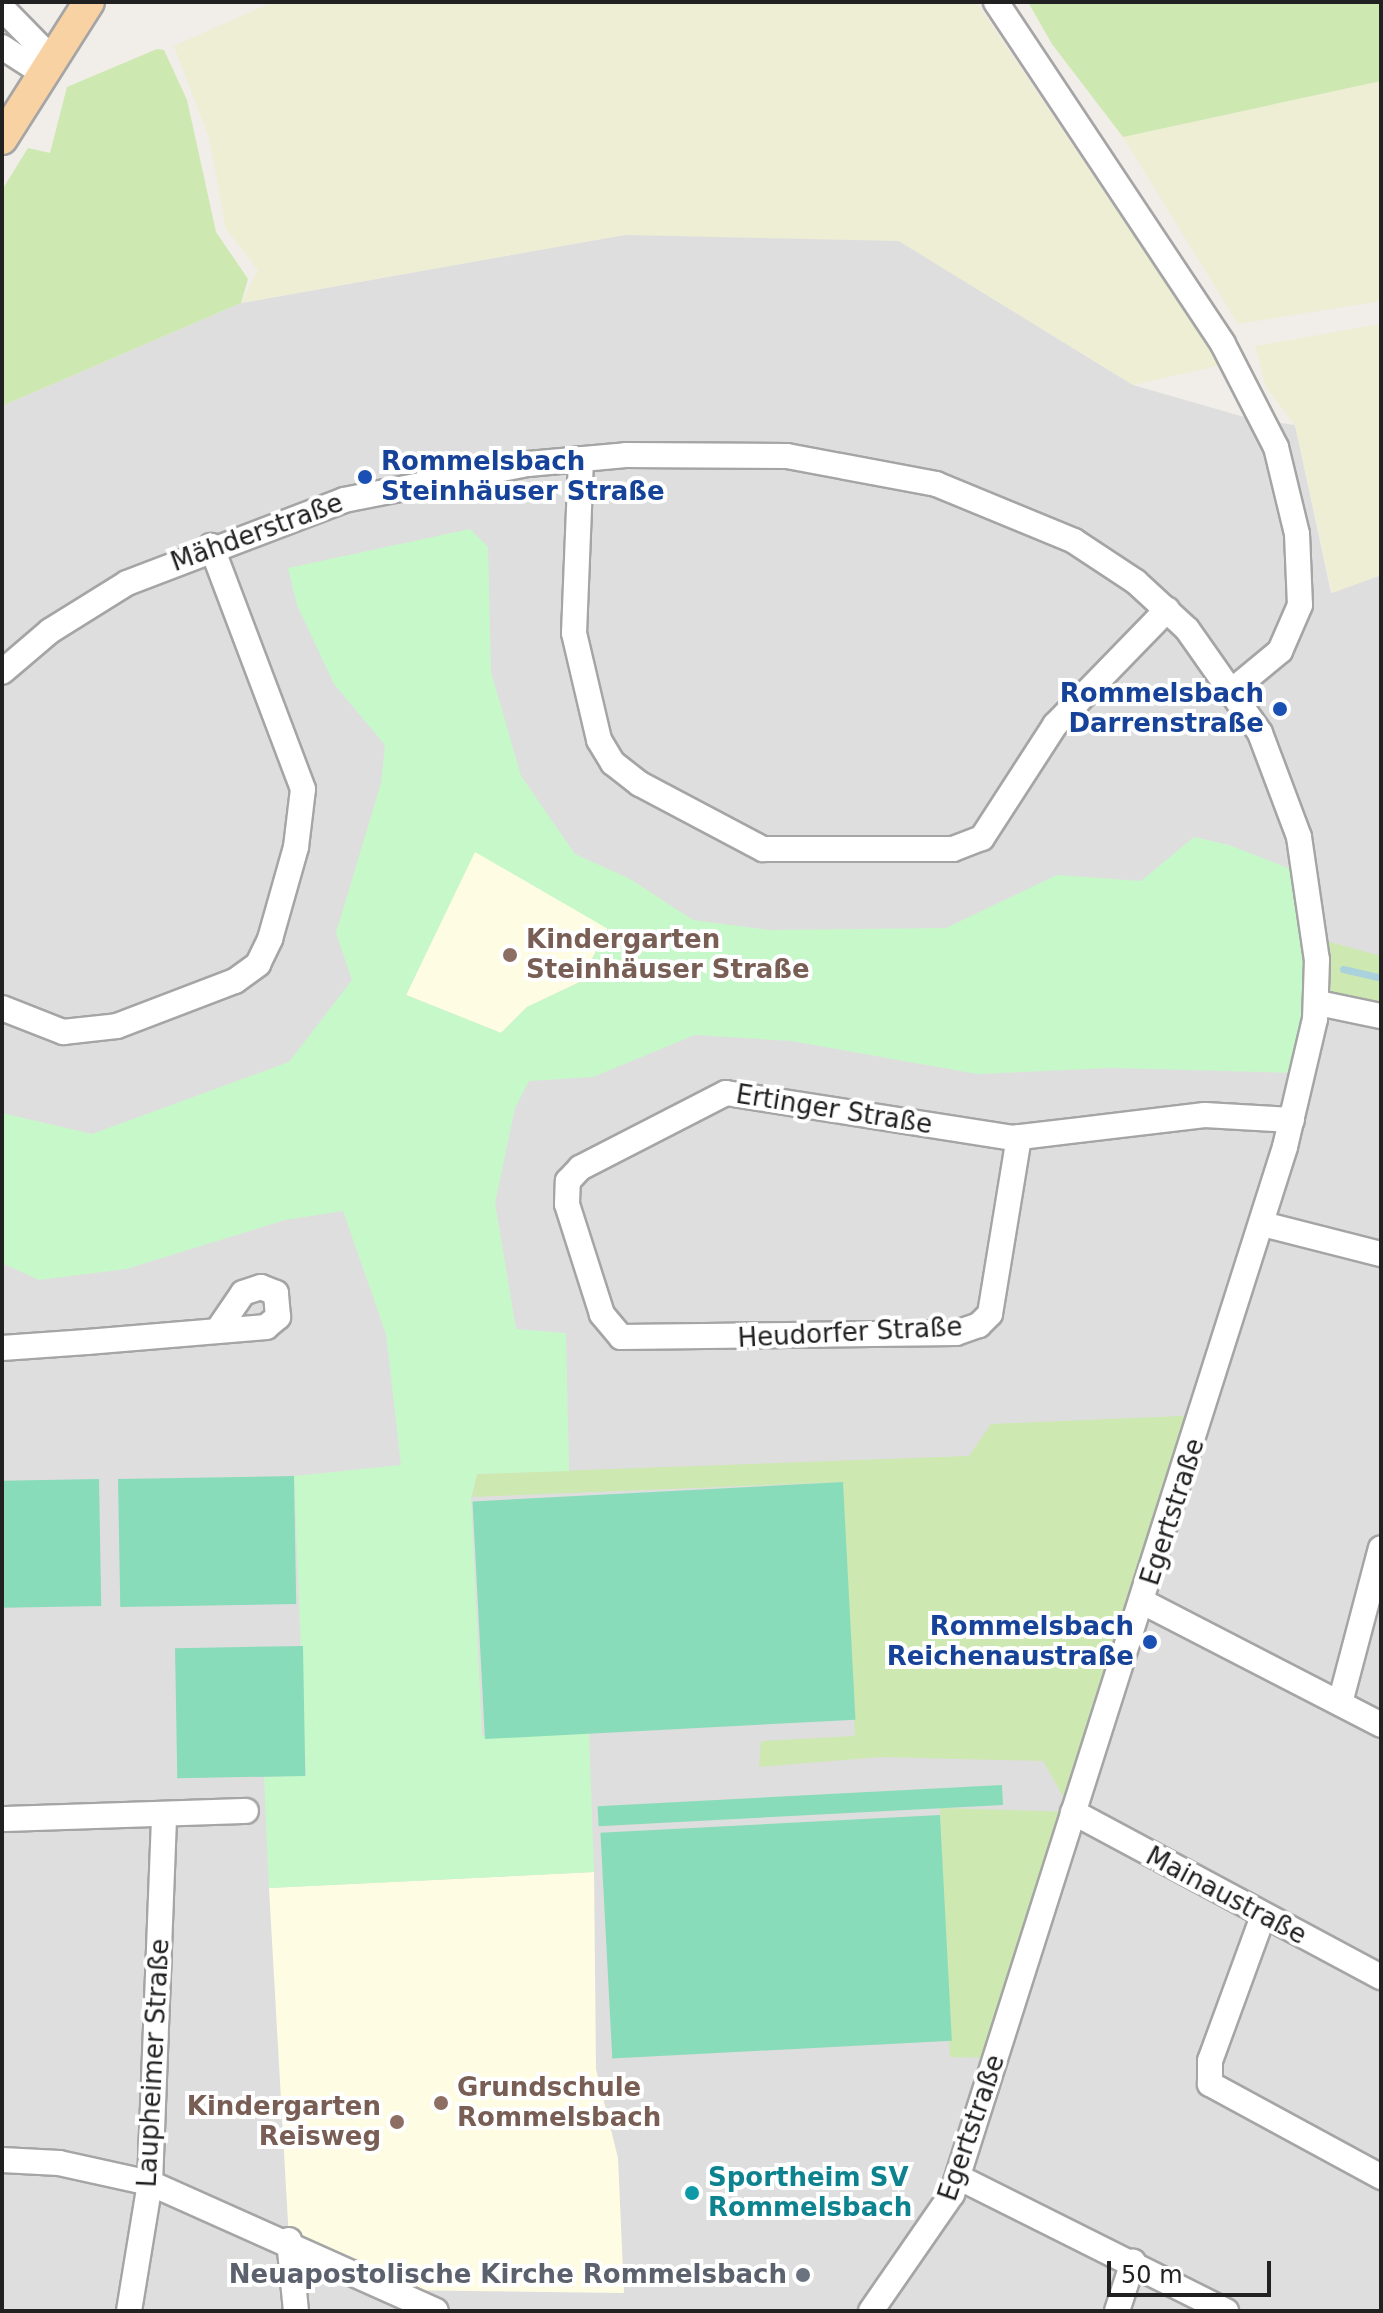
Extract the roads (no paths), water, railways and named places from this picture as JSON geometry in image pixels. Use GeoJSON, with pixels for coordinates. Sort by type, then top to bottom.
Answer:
{"type":"FeatureCollection","features":[{"type":"Feature","properties":{"kind":"main road"},"geometry":{"type":"LineString","coordinates":[[2,139],[89,2]]}},
{"type":"Feature","properties":{"kind":"street"},"geometry":{"type":"LineString","coordinates":[[996,2],[1223,344],[1276,447],[1297,534],[1300,605],[1280,651],[1234,689]]}},
{"type":"Feature","properties":{"kind":"street"},"geometry":{"type":"LineString","coordinates":[[2,8],[48,67]]}},
{"type":"Feature","properties":{"kind":"street"},"geometry":{"type":"LineString","coordinates":[[2,47],[48,67]]}},
{"type":"Feature","properties":{"kind":"street","name":"Mähderstraße"},"geometry":{"type":"LineString","coordinates":[[2,672],[50,631],[127,583],[211,546],[404,485],[581,459],[787,456],[910,477],[1033,520],[1113,566],[1167,610],[1234,689]]}},
{"type":"Feature","properties":{"kind":"street"},"geometry":{"type":"LineString","coordinates":[[581,459],[574,633],[599,740],[640,784],[763,849],[953,849],[982,838],[1055,725],[1167,610]]}},
{"type":"Feature","properties":{"kind":"street"},"geometry":{"type":"LineString","coordinates":[[2,1008],[63,1032],[117,1026],[235,981],[258,964],[270,939],[296,847],[303,789],[211,546]]}},
{"type":"Feature","properties":{"kind":"street","name":"Egertstraße"},"geometry":{"type":"LineString","coordinates":[[871,2311],[941,2217],[958,2177],[1263,1224],[1292,1120],[1318,1003],[1299,837],[1270,752],[1234,689]]}},
{"type":"Feature","properties":{"kind":"street"},"geometry":{"type":"LineString","coordinates":[[1318,1003],[1381,1016]]}},
{"type":"Feature","properties":{"kind":"street","name":"Ertinger Straße"},"geometry":{"type":"LineString","coordinates":[[621,1337],[602,1314],[583,1261],[567,1204],[568,1181],[580,1168],[696,1103],[737,1092],[1019,1137],[1205,1115],[1292,1120]]}},
{"type":"Feature","properties":{"kind":"street","name":"Heudorfer Straße"},"geometry":{"type":"LineString","coordinates":[[621,1337],[782,1339],[971,1330],[990,1314],[1019,1137]]}},
{"type":"Feature","properties":{"kind":"street"},"geometry":{"type":"LineString","coordinates":[[1263,1224],[1381,1254]]}},
{"type":"Feature","properties":{"kind":"street"},"geometry":{"type":"LineString","coordinates":[[2,1348],[217,1331]]}},
{"type":"Feature","properties":{"kind":"street"},"geometry":{"type":"LineString","coordinates":[[1340,1703],[1381,1548]]}},
{"type":"Feature","properties":{"kind":"street"},"geometry":{"type":"LineString","coordinates":[[1143,1602],[1381,1725]]}},
{"type":"Feature","properties":{"kind":"street"},"geometry":{"type":"LineString","coordinates":[[2,1819],[246,1811]]}},
{"type":"Feature","properties":{"kind":"street","name":"Mainaustraße"},"geometry":{"type":"LineString","coordinates":[[1073,1812],[1381,1977]]}},
{"type":"Feature","properties":{"kind":"street","name":"Laupheimer Straße"},"geometry":{"type":"LineString","coordinates":[[129,2311],[150,2183],[164,1814]]}},
{"type":"Feature","properties":{"kind":"street"},"geometry":{"type":"LineString","coordinates":[[1263,1916],[1210,2061],[1210,2084],[1381,2177]]}},
{"type":"Feature","properties":{"kind":"street"},"geometry":{"type":"LineString","coordinates":[[2,2160],[59,2163],[150,2183],[289,2240],[436,2311]]}},
{"type":"Feature","properties":{"kind":"street"},"geometry":{"type":"LineString","coordinates":[[958,2177],[1226,2311]]}},
{"type":"Feature","properties":{"kind":"street"},"geometry":{"type":"LineString","coordinates":[[289,2240],[296,2311]]}},
{"type":"Feature","properties":{"kind":"street"},"geometry":{"type":"LineString","coordinates":[[1117,2311],[1133,2262]]}},
{"type":"Feature","properties":{"kind":"waterway"},"geometry":{"type":"LineString","coordinates":[[1343,969],[1381,978]]}},
{"type":"Feature","properties":{"kind":"place","name":"Rommelsbach Steinhäuser Straße"},"geometry":{"type":"Point","coordinates":[365,477]}},
{"type":"Feature","properties":{"kind":"place","name":"Rommelsbach Darrenstraße"},"geometry":{"type":"Point","coordinates":[1280,709]}},
{"type":"Feature","properties":{"kind":"place","name":"Kindergarten Steinhäuser Straße"},"geometry":{"type":"Point","coordinates":[510,955]}},
{"type":"Feature","properties":{"kind":"place","name":"Rommelsbach Reichenaustraße"},"geometry":{"type":"Point","coordinates":[1150,1642]}},
{"type":"Feature","properties":{"kind":"place","name":"Grundschule Rommelsbach"},"geometry":{"type":"Point","coordinates":[441,2103]}},
{"type":"Feature","properties":{"kind":"place","name":"Kindergarten Reisweg"},"geometry":{"type":"Point","coordinates":[397,2122]}},
{"type":"Feature","properties":{"kind":"place","name":"Sportheim SV Rommelsbach"},"geometry":{"type":"Point","coordinates":[692,2193]}},
{"type":"Feature","properties":{"kind":"place","name":"Neuapostolische Kirche Rommelsbach"},"geometry":{"type":"Point","coordinates":[803,2275]}}]}
